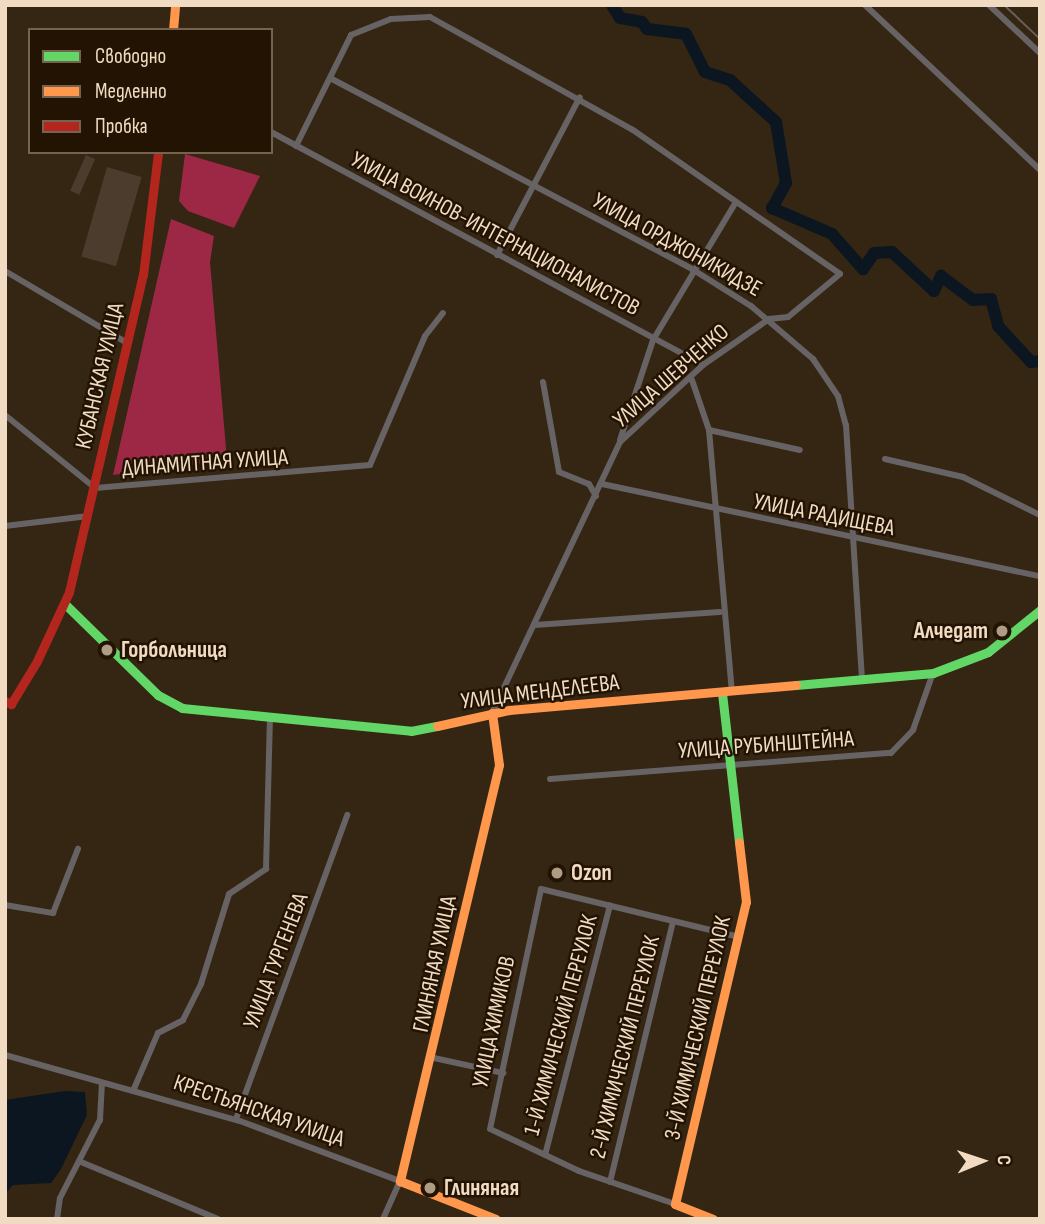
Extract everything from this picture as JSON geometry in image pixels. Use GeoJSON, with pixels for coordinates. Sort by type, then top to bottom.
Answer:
{"type":"FeatureCollection","features":[{"type":"Feature","properties":{"kind":"street"},"geometry":{"type":"LineString","coordinates":[[173,28],[175,5]]}},
{"type":"Feature","properties":{"kind":"street"},"geometry":{"type":"LineString","coordinates":[[865,5],[1040,170]]}},
{"type":"Feature","properties":{"kind":"street"},"geometry":{"type":"LineString","coordinates":[[989,5],[1040,52]]}},
{"type":"Feature","properties":{"kind":"street"},"geometry":{"type":"LineString","coordinates":[[296,146],[351,35],[364,26],[430,17],[580,97],[736,202],[692,269],[653,340],[620,442]]}},
{"type":"Feature","properties":{"kind":"street","name":"УЛИЦА ОРДЖОНИКИДЗЕ"},"geometry":{"type":"LineString","coordinates":[[330,78],[692,269],[769,319],[813,359],[838,396],[846,425],[849,537],[862,683]]}},
{"type":"Feature","properties":{"kind":"street"},"geometry":{"type":"LineString","coordinates":[[497,255],[531,185],[580,97]]}},
{"type":"Feature","properties":{"kind":"street","name":"УЛИЦА ВОИНОВ-ИНТЕРНАЦИОНАЛИСТОВ"},"geometry":{"type":"LineString","coordinates":[[273,133],[703,365]]}},
{"type":"Feature","properties":{"kind":"street","name":"КУБАНСКАЯ УЛИЦА"},"geometry":{"type":"LineString","coordinates":[[7,706],[66,605],[127,343],[158,154]]}},
{"type":"Feature","properties":{"kind":"street","name":"УЛИЦА ШЕВЧЕНКО"},"geometry":{"type":"LineString","coordinates":[[492,713],[620,442],[692,380],[703,365],[769,319],[788,317],[840,274],[830,262],[736,202]]}},
{"type":"Feature","properties":{"kind":"street"},"geometry":{"type":"LineString","coordinates":[[5,271],[127,343]]}},
{"type":"Feature","properties":{"kind":"street","name":"ДИНАМИТНАЯ УЛИЦА"},"geometry":{"type":"LineString","coordinates":[[5,415],[95,488],[370,465],[382,447],[425,336],[443,313]]}},
{"type":"Feature","properties":{"kind":"street"},"geometry":{"type":"LineString","coordinates":[[692,380],[709,430],[727,693]]}},
{"type":"Feature","properties":{"kind":"street"},"geometry":{"type":"LineString","coordinates":[[543,382],[559,472],[589,484],[596,496]]}},
{"type":"Feature","properties":{"kind":"street"},"geometry":{"type":"LineString","coordinates":[[709,430],[800,450]]}},
{"type":"Feature","properties":{"kind":"street"},"geometry":{"type":"LineString","coordinates":[[885,459],[962,477],[1040,515]]}},
{"type":"Feature","properties":{"kind":"street","name":"УЛИЦА РАДИЩЕВА"},"geometry":{"type":"LineString","coordinates":[[602,484],[715,512],[1040,576]]}},
{"type":"Feature","properties":{"kind":"street"},"geometry":{"type":"LineString","coordinates":[[5,526],[88,516]]}},
{"type":"Feature","properties":{"kind":"street","name":"УЛИЦА МЕНДЕЛЕЕВА"},"geometry":{"type":"LineString","coordinates":[[66,605],[176,706],[270,720],[411,731],[492,713],[862,683],[933,673],[988,652],[1040,610]]}},
{"type":"Feature","properties":{"kind":"street"},"geometry":{"type":"LineString","coordinates":[[535,625],[720,612]]}},
{"type":"Feature","properties":{"kind":"street","name":"УЛИЦА РУБИНШТЕЙНА"},"geometry":{"type":"LineString","coordinates":[[550,779],[891,753],[913,730],[933,673]]}},
{"type":"Feature","properties":{"kind":"street","name":"3-Й ХИМИЧЕСКИЙ ПЕРЕУЛОК"},"geometry":{"type":"LineString","coordinates":[[676,1204],[741,937],[746,902],[730,765],[727,693]]}},
{"type":"Feature","properties":{"kind":"street","name":"ГЛИНЯНАЯ УЛИЦА"},"geometry":{"type":"LineString","coordinates":[[383,1219],[400,1181],[434,1058],[499,765],[492,713]]}},
{"type":"Feature","properties":{"kind":"street"},"geometry":{"type":"LineString","coordinates":[[132,1091],[158,1033],[183,1020],[195,996],[229,894],[266,869],[270,720]]}},
{"type":"Feature","properties":{"kind":"street","name":"УЛИЦА ТУРГЕНЕВА"},"geometry":{"type":"LineString","coordinates":[[236,1119],[347,815]]}},
{"type":"Feature","properties":{"kind":"street"},"geometry":{"type":"LineString","coordinates":[[5,905],[53,913],[78,849]]}},
{"type":"Feature","properties":{"kind":"street","name":"УЛИЦА ХИМИКОВ"},"geometry":{"type":"LineString","coordinates":[[713,1219],[545,1155],[490,1129],[541,889],[741,937]]}},
{"type":"Feature","properties":{"kind":"street","name":"1-Й ХИМИЧЕСКИЙ ПЕРЕУЛОК"},"geometry":{"type":"LineString","coordinates":[[545,1155],[610,905]]}},
{"type":"Feature","properties":{"kind":"street","name":"2-Й ХИМИЧЕСКИЙ ПЕРЕУЛОК"},"geometry":{"type":"LineString","coordinates":[[610,1181],[673,921]]}},
{"type":"Feature","properties":{"kind":"street","name":"КРЕСТЬЯНСКАЯ УЛИЦА"},"geometry":{"type":"LineString","coordinates":[[5,1055],[236,1119],[496,1219]]}},
{"type":"Feature","properties":{"kind":"street"},"geometry":{"type":"LineString","coordinates":[[434,1058],[503,1073]]}},
{"type":"Feature","properties":{"kind":"street"},"geometry":{"type":"LineString","coordinates":[[57,1219],[60,1198],[81,1162],[105,1104],[102,1083]]}},
{"type":"Feature","properties":{"kind":"street"},"geometry":{"type":"LineString","coordinates":[[81,1162],[218,1219]]}},
{"type":"Feature","properties":{"kind":"shaded area"},"geometry":{"type":"Polygon","coordinates":[[[185,154],[260,176],[234,228],[188,211],[179,201],[185,154]]]}},
{"type":"Feature","properties":{"kind":"shaded area"},"geometry":{"type":"Polygon","coordinates":[[[171,219],[214,236],[210,262],[227,460],[113,475],[171,219]]]}},
{"type":"Feature","properties":{"kind":"water"},"geometry":{"type":"Polygon","coordinates":[[[65,1091],[85,1092],[87,1115],[61,1169],[51,1183],[13,1185],[5,1194],[5,1100],[65,1091]]]}},
{"type":"Feature","properties":{"kind":"building"},"geometry":{"type":"Polygon","coordinates":[[[86,155],[95,159],[79,195],[70,191],[86,155]]]}},
{"type":"Feature","properties":{"kind":"building"},"geometry":{"type":"Polygon","coordinates":[[[107,167],[142,177],[116,266],[81,256],[107,167]]]}},
{"type":"Feature","properties":{"kind":"waterway"},"geometry":{"type":"LineString","coordinates":[[612,5],[620,18],[642,22],[647,29],[686,34],[705,72],[730,80],[776,122],[786,183],[772,208],[832,234],[863,269],[874,253],[892,252],[934,291],[941,276],[973,300],[991,299],[998,326],[1031,362],[1040,361]]}},
{"type":"Feature","properties":{"kind":"railway"},"geometry":{"type":"LineString","coordinates":[[1004,5],[1040,39]]}},
{"type":"Feature","properties":{"kind":"traffic: fast"},"geometry":{"type":"LineString","coordinates":[[66,605],[158,695],[182,708],[411,731],[437,726]]}},
{"type":"Feature","properties":{"kind":"traffic: fast"},"geometry":{"type":"LineString","coordinates":[[796,685],[933,673],[988,652],[1040,610]]}},
{"type":"Feature","properties":{"kind":"traffic: fast"},"geometry":{"type":"LineString","coordinates":[[722,693],[739,842]]}},
{"type":"Feature","properties":{"kind":"traffic: slow"},"geometry":{"type":"LineString","coordinates":[[173,28],[175,5]]}},
{"type":"Feature","properties":{"kind":"traffic: slow"},"geometry":{"type":"LineString","coordinates":[[437,726],[509,710],[796,685]]}},
{"type":"Feature","properties":{"kind":"traffic: slow"},"geometry":{"type":"LineString","coordinates":[[492,713],[499,765],[400,1181],[496,1219]]}},
{"type":"Feature","properties":{"kind":"traffic: slow"},"geometry":{"type":"LineString","coordinates":[[713,1219],[675,1204],[746,902],[739,842]]}},
{"type":"Feature","properties":{"kind":"traffic: jam"},"geometry":{"type":"LineString","coordinates":[[5,701],[11,704],[37,661],[69,592],[143,275],[158,154]]}},
{"type":"Feature","properties":{"kind":"place","name":"Алчедат"},"geometry":{"type":"Point","coordinates":[1002,631]}},
{"type":"Feature","properties":{"kind":"place","name":"Горбольница"},"geometry":{"type":"Point","coordinates":[107,650]}},
{"type":"Feature","properties":{"kind":"place","name":"Ozon"},"geometry":{"type":"Point","coordinates":[557,873]}},
{"type":"Feature","properties":{"kind":"place","name":"Глиняная"},"geometry":{"type":"Point","coordinates":[430,1188]}}]}
